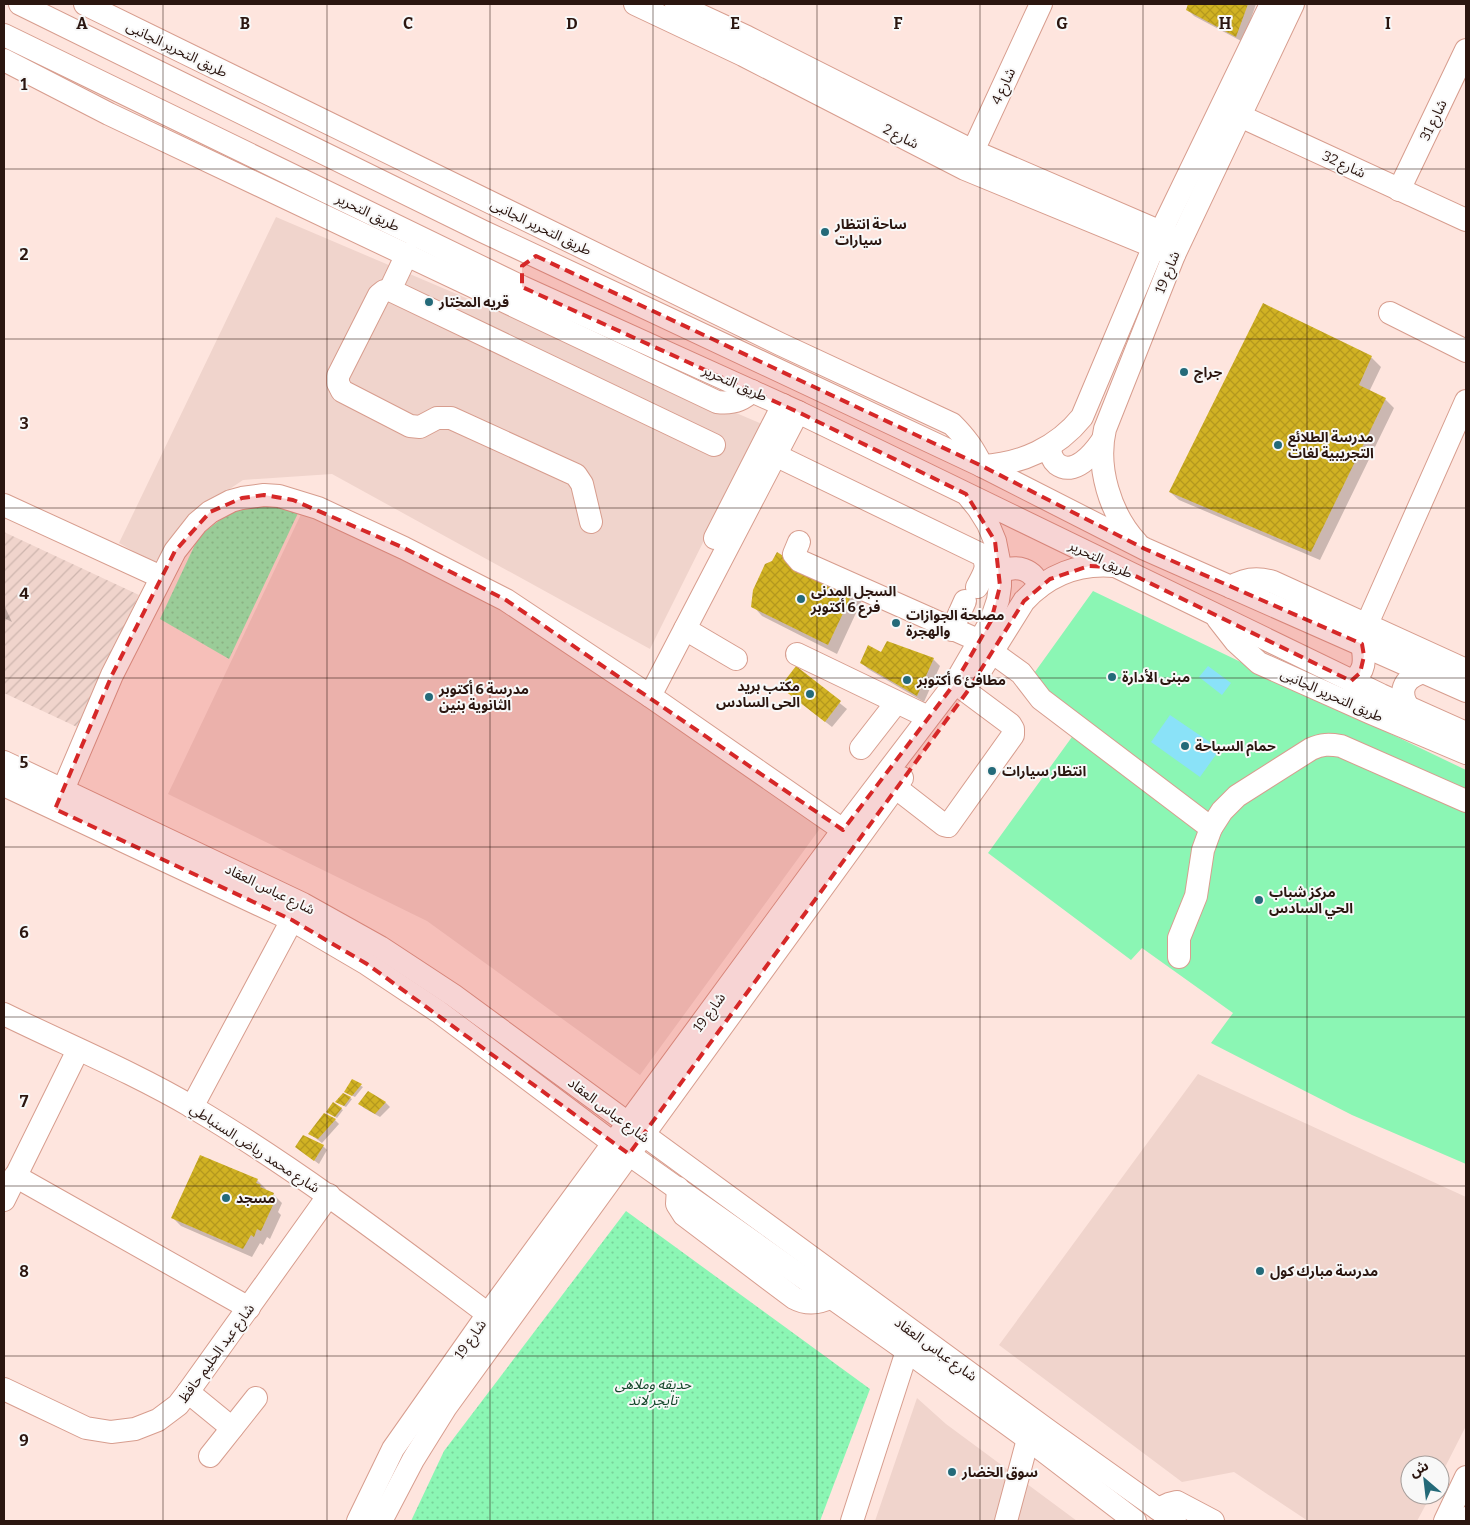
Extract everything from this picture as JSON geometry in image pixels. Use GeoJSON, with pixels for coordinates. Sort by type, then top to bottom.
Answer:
{"type":"FeatureCollection","features":[{"type":"Feature","properties":{"kind":"street","name":"طريق التحرير"},"geometry":{"type":"LineString","coordinates":[[20,4],[482,231],[982,466],[1141,547],[1232,587],[1253,578],[1273,582],[1364,634]]}},
{"type":"Feature","properties":{"kind":"street","name":"طريق التحرير الجانبى"},"geometry":{"type":"LineString","coordinates":[[85,4],[780,344],[952,424],[964,436],[982,466]]}},
{"type":"Feature","properties":{"kind":"street","name":"شارع 2"},"geometry":{"type":"LineString","coordinates":[[635,4],[969,160],[1167,244]]}},
{"type":"Feature","properties":{"kind":"street","name":"شارع 2"},"geometry":{"type":"LineString","coordinates":[[676,4],[747,37],[969,160]]}},
{"type":"Feature","properties":{"kind":"street","name":"شارع 4"},"geometry":{"type":"LineString","coordinates":[[969,160],[1041,4]]}},
{"type":"Feature","properties":{"kind":"street","name":"شارع 19"},"geometry":{"type":"LineString","coordinates":[[1231,112],[1271,4]]}},
{"type":"Feature","properties":{"kind":"street","name":"شارع 19"},"geometry":{"type":"LineString","coordinates":[[982,466],[999,465],[1034,455],[1050,446],[1072,429],[1082,417],[1231,112],[1293,4]]}},
{"type":"Feature","properties":{"kind":"street","name":"طريق التحرير"},"geometry":{"type":"LineString","coordinates":[[4,35],[522,287],[790,408],[1351,681],[1466,733]]}},
{"type":"Feature","properties":{"kind":"street","name":"شارع 31"},"geometry":{"type":"LineString","coordinates":[[1399,190],[1466,50]]}},
{"type":"Feature","properties":{"kind":"street"},"geometry":{"type":"LineString","coordinates":[[4,60],[109,114],[717,402],[724,403],[739,400],[752,391]]}},
{"type":"Feature","properties":{"kind":"street","name":"شارع 32"},"geometry":{"type":"LineString","coordinates":[[1231,112],[1466,220]]}},
{"type":"Feature","properties":{"kind":"street"},"geometry":{"type":"LineString","coordinates":[[235,173],[277,168]]}},
{"type":"Feature","properties":{"kind":"street"},"geometry":{"type":"LineString","coordinates":[[462,258],[468,257],[476,251],[481,242],[482,231]]}},
{"type":"Feature","properties":{"kind":"street","name":"شارع 19"},"geometry":{"type":"LineString","coordinates":[[1141,547],[1129,535],[1114,506],[1104,474],[1102,441],[1167,244]]}},
{"type":"Feature","properties":{"kind":"street"},"geometry":{"type":"LineString","coordinates":[[390,290],[407,254]]}},
{"type":"Feature","properties":{"kind":"street"},"geometry":{"type":"LineString","coordinates":[[522,287],[519,276],[522,266],[536,256]]}},
{"type":"Feature","properties":{"kind":"street"},"geometry":{"type":"LineString","coordinates":[[591,522],[582,484],[576,475],[451,418],[437,418],[420,427],[410,426],[342,391],[338,383],[338,376],[375,300],[384,291],[390,290],[714,445]]}},
{"type":"Feature","properties":{"kind":"street"},"geometry":{"type":"LineString","coordinates":[[1390,313],[1466,351]]}},
{"type":"Feature","properties":{"kind":"street"},"geometry":{"type":"LineString","coordinates":[[1351,681],[1356,678],[1363,668],[1364,634],[1466,401]]}},
{"type":"Feature","properties":{"kind":"street"},"geometry":{"type":"LineString","coordinates":[[644,692],[685,629],[775,455],[790,408]]}},
{"type":"Feature","properties":{"kind":"street"},"geometry":{"type":"LineString","coordinates":[[644,692],[790,408]]}},
{"type":"Feature","properties":{"kind":"street"},"geometry":{"type":"LineString","coordinates":[[1050,446],[1051,456],[1057,464],[1072,468],[1092,455],[1102,441]]}},
{"type":"Feature","properties":{"kind":"street"},"geometry":{"type":"LineString","coordinates":[[775,455],[982,555],[987,567],[952,630]]}},
{"type":"Feature","properties":{"kind":"street","name":"شارع 19"},"geometry":{"type":"LineString","coordinates":[[966,494],[988,524],[995,541],[1000,572],[998,600],[991,621],[986,647]]}},
{"type":"Feature","properties":{"kind":"street"},"geometry":{"type":"LineString","coordinates":[[59,799],[112,675],[175,551],[197,523],[210,512],[224,504],[242,498],[264,495],[279,496],[318,508],[404,548],[487,590],[533,617],[843,830]]}},
{"type":"Feature","properties":{"kind":"street"},"geometry":{"type":"LineString","coordinates":[[4,506],[161,577]]}},
{"type":"Feature","properties":{"kind":"street"},"geometry":{"type":"LineString","coordinates":[[799,542],[794,554],[800,561],[986,647],[1021,673],[1041,699],[1211,828]]}},
{"type":"Feature","properties":{"kind":"street","name":"شارع 19"},"geometry":{"type":"LineString","coordinates":[[358,1521],[393,1449],[488,1314],[636,1129],[895,787],[986,647],[1024,601],[1050,579],[1076,568],[1117,566]]}},
{"type":"Feature","properties":{"kind":"street"},"geometry":{"type":"LineString","coordinates":[[1000,572],[1012,568],[1024,569],[1034,576],[1039,587]]}},
{"type":"Feature","properties":{"kind":"street","name":"طريق التحرير الجانبى"},"geometry":{"type":"LineString","coordinates":[[1215,614],[1236,642],[1259,663],[1466,753]]}},
{"type":"Feature","properties":{"kind":"street"},"geometry":{"type":"LineString","coordinates":[[685,629],[736,659]]}},
{"type":"Feature","properties":{"kind":"street"},"geometry":{"type":"LineString","coordinates":[[1364,634],[1464,663]]}},
{"type":"Feature","properties":{"kind":"street"},"geometry":{"type":"LineString","coordinates":[[1364,634],[1424,672],[1466,691]]}},
{"type":"Feature","properties":{"kind":"street"},"geometry":{"type":"LineString","coordinates":[[797,654],[928,717]]}},
{"type":"Feature","properties":{"kind":"street"},"geometry":{"type":"LineString","coordinates":[[1408,707],[1403,697],[1404,685],[1412,676],[1424,672]]}},
{"type":"Feature","properties":{"kind":"street"},"geometry":{"type":"LineString","coordinates":[[895,787],[944,825],[948,826],[1013,735],[1013,729],[1010,724],[961,687]]}},
{"type":"Feature","properties":{"kind":"street","name":"شارع 19"},"geometry":{"type":"LineString","coordinates":[[636,1129],[843,830],[928,717],[961,687]]}},
{"type":"Feature","properties":{"kind":"street"},"geometry":{"type":"LineString","coordinates":[[861,748],[896,703]]}},
{"type":"Feature","properties":{"kind":"street"},"geometry":{"type":"LineString","coordinates":[[1179,957],[1178,938],[1196,896],[1203,850],[1211,828],[1222,811],[1237,796],[1303,754],[1321,745],[1340,746],[1466,801]]}},
{"type":"Feature","properties":{"kind":"street","name":"شارع عباس العقاد"},"geometry":{"type":"LineString","coordinates":[[4,762],[59,799],[292,920],[367,964],[439,1012],[621,1148],[831,1296],[1028,1439],[1135,1521]]}},
{"type":"Feature","properties":{"kind":"street","name":"شارع عباس العقاد"},"geometry":{"type":"LineString","coordinates":[[4,785],[59,799],[303,904],[380,947],[453,995],[1166,1515]]}},
{"type":"Feature","properties":{"kind":"street"},"geometry":{"type":"LineString","coordinates":[[192,1107],[292,920]]}},
{"type":"Feature","properties":{"kind":"street","name":"شارع محمد رياض السنباطي"},"geometry":{"type":"LineString","coordinates":[[4,1014],[120,1068],[192,1107],[262,1149],[329,1196],[488,1314]]}},
{"type":"Feature","properties":{"kind":"street"},"geometry":{"type":"LineString","coordinates":[[4,1200],[78,1050]]}},
{"type":"Feature","properties":{"kind":"street","name":"شارع 19"},"geometry":{"type":"LineString","coordinates":[[381,1521],[413,1460],[446,1407],[621,1148]]}},
{"type":"Feature","properties":{"kind":"street"},"geometry":{"type":"LineString","coordinates":[[15,1176],[249,1308]]}},
{"type":"Feature","properties":{"kind":"street","name":"شارع عبد الحليم حافظ"},"geometry":{"type":"LineString","coordinates":[[4,1389],[86,1428],[110,1432],[135,1429],[158,1420],[178,1405],[188,1392],[329,1196]]}},
{"type":"Feature","properties":{"kind":"street"},"geometry":{"type":"LineString","coordinates":[[852,1521],[907,1351]]}},
{"type":"Feature","properties":{"kind":"street"},"geometry":{"type":"LineString","coordinates":[[188,1392],[232,1428]]}},
{"type":"Feature","properties":{"kind":"street"},"geometry":{"type":"LineString","coordinates":[[210,1456],[256,1398]]}},
{"type":"Feature","properties":{"kind":"street"},"geometry":{"type":"LineString","coordinates":[[1006,1521],[1028,1439]]}},
{"type":"Feature","properties":{"kind":"street"},"geometry":{"type":"LineString","coordinates":[[1445,1521],[1466,1477]]}},
{"type":"Feature","properties":{"kind":"street"},"geometry":{"type":"LineString","coordinates":[[1166,1515],[1169,1504],[1177,1502],[1213,1521]]}},
{"type":"Feature","properties":{"kind":"highlighted area"},"geometry":{"type":"Polygon","coordinates":[[[536,256],[982,466],[1145,549],[1362,644],[1364,656],[1360,673],[1351,681],[1117,567],[1089,566],[1050,579],[1024,601],[967,692],[629,1154],[367,964],[292,920],[55,809],[112,675],[175,551],[210,512],[242,498],[264,495],[293,500],[404,548],[506,600],[843,830],[955,683],[991,621],[1000,586],[995,541],[966,494],[798,412],[522,287],[522,266],[536,256]]]}},
{"type":"Feature","properties":{"kind":"shaded area"},"geometry":{"type":"Polygon","coordinates":[[[276,217],[762,424],[650,649],[332,474],[243,480],[206,505],[154,563],[119,543],[276,217]]]}},
{"type":"Feature","properties":{"kind":"shaded area","name":"مدرسة 6 أكتوبر الثانوية بنين"},"geometry":{"type":"Polygon","coordinates":[[[304,508],[504,601],[824,823],[640,1075],[427,921],[168,794],[304,508]]]}},
{"type":"Feature","properties":{"kind":"shaded area"},"geometry":{"type":"Polygon","coordinates":[[[4,532],[139,595],[77,727],[4,693],[4,532]]]}},
{"type":"Feature","properties":{"kind":"shaded area","name":"مدرسة مبارك كول"},"geometry":{"type":"Polygon","coordinates":[[[1198,1074],[1466,1197],[1466,1426],[1450,1457],[1450,1455],[1400,1455],[1400,1505],[1426,1505],[1417,1521],[1308,1521],[1234,1472],[1182,1482],[999,1345],[1198,1074]]]}},
{"type":"Feature","properties":{"kind":"shaded area","name":"سوق الخضار"},"geometry":{"type":"Polygon","coordinates":[[[917,1398],[946,1424],[1077,1521],[875,1521],[917,1398]]]}},
{"type":"Feature","properties":{"kind":"green space"},"geometry":{"type":"Polygon","coordinates":[[[270,501],[299,511],[229,659],[160,619],[199,536],[233,510],[270,501]]]}},
{"type":"Feature","properties":{"kind":"green space","name":"مركز شباب الحي السادس"},"geometry":{"type":"Polygon","coordinates":[[[1093,591],[1466,770],[1466,1164],[1352,1115],[1211,1043],[1233,1013],[1142,948],[1131,960],[988,853],[1077,730],[1022,690],[1093,591]]]}},
{"type":"Feature","properties":{"kind":"green space","name":"حديقه وملاهى تايجر لاند"},"geometry":{"type":"Polygon","coordinates":[[[626,1211],[870,1389],[820,1521],[411,1521],[444,1451],[626,1211]]]}},
{"type":"Feature","properties":{"kind":"water"},"geometry":{"type":"Polygon","coordinates":[[[1208,666],[1231,683],[1222,695],[1199,677],[1208,666]]]}},
{"type":"Feature","properties":{"kind":"water","name":"حمام السباحة"},"geometry":{"type":"Polygon","coordinates":[[[1170,715],[1220,749],[1200,777],[1151,742],[1170,715]]]}},
{"type":"Feature","properties":{"kind":"building"},"geometry":{"type":"Polygon","coordinates":[[[1188,4],[1248,4],[1236,37],[1186,10],[1188,4]]]}},
{"type":"Feature","properties":{"kind":"building","name":"مدرسة الطلائع التجريبية لغات"},"geometry":{"type":"Polygon","coordinates":[[[1263,303],[1372,356],[1359,385],[1386,398],[1311,552],[1169,492],[1263,303]]]}},
{"type":"Feature","properties":{"kind":"building","name":"السجل المدنى فرع 6 أكتوبر"},"geometry":{"type":"Polygon","coordinates":[[[777,552],[796,564],[854,590],[828,645],[751,607],[753,590],[765,564],[772,561],[777,552]]]}},
{"type":"Feature","properties":{"kind":"building","name":"مطافئ 6 أكتوبر"},"geometry":{"type":"Polygon","coordinates":[[[887,641],[934,658],[917,696],[860,663],[868,645],[881,652],[887,641]]]}},
{"type":"Feature","properties":{"kind":"building","name":"مكتب بريد الحى السادس"},"geometry":{"type":"Polygon","coordinates":[[[796,666],[841,701],[825,722],[780,687],[796,666]]]}},
{"type":"Feature","properties":{"kind":"building"},"geometry":{"type":"Polygon","coordinates":[[[352,1079],[362,1084],[352,1096],[344,1092],[352,1079]]]}},
{"type":"Feature","properties":{"kind":"building"},"geometry":{"type":"Polygon","coordinates":[[[368,1091],[386,1102],[375,1114],[358,1104],[368,1091]]]}},
{"type":"Feature","properties":{"kind":"building"},"geometry":{"type":"Polygon","coordinates":[[[343,1093],[351,1097],[344,1106],[335,1102],[343,1093]]]}},
{"type":"Feature","properties":{"kind":"building"},"geometry":{"type":"Polygon","coordinates":[[[333,1102],[342,1108],[335,1117],[326,1112],[333,1102]]]}},
{"type":"Feature","properties":{"kind":"building"},"geometry":{"type":"Polygon","coordinates":[[[324,1113],[336,1119],[318,1139],[308,1134],[324,1113]]]}},
{"type":"Feature","properties":{"kind":"building"},"geometry":{"type":"Polygon","coordinates":[[[303,1135],[324,1145],[314,1161],[295,1147],[303,1135]]]}},
{"type":"Feature","properties":{"kind":"building","name":"مسجد"},"geometry":{"type":"Polygon","coordinates":[[[200,1155],[258,1179],[256,1183],[261,1185],[260,1187],[274,1193],[269,1203],[273,1205],[261,1231],[257,1229],[254,1237],[251,1235],[243,1249],[171,1218],[200,1155]]]}},
{"type":"Feature","properties":{"kind":"place","name":"ساحة انتظار سيارات"},"geometry":{"type":"Point","coordinates":[825,232]}},
{"type":"Feature","properties":{"kind":"place","name":"قريه المختار"},"geometry":{"type":"Point","coordinates":[429,302]}},
{"type":"Feature","properties":{"kind":"place","name":"جراج"},"geometry":{"type":"Point","coordinates":[1184,372]}},
{"type":"Feature","properties":{"kind":"place","name":"مدرسة الطلائع التجريبية لغات"},"geometry":{"type":"Point","coordinates":[1278,445]}},
{"type":"Feature","properties":{"kind":"place","name":"السجل المدنى فرع 6 أكتوبر"},"geometry":{"type":"Point","coordinates":[801,599]}},
{"type":"Feature","properties":{"kind":"place","name":"مصلحة الجوازات والهجرة"},"geometry":{"type":"Point","coordinates":[896,623]}},
{"type":"Feature","properties":{"kind":"place","name":"مبنى الأدارة"},"geometry":{"type":"Point","coordinates":[1112,677]}},
{"type":"Feature","properties":{"kind":"place","name":"مطافئ 6 أكتوبر"},"geometry":{"type":"Point","coordinates":[907,680]}},
{"type":"Feature","properties":{"kind":"place","name":"مكتب بريد الحى السادس"},"geometry":{"type":"Point","coordinates":[810,694]}},
{"type":"Feature","properties":{"kind":"place","name":"مدرسة 6 أكتوبر الثانوية بنين"},"geometry":{"type":"Point","coordinates":[429,697]}},
{"type":"Feature","properties":{"kind":"place","name":"حمام السباحة"},"geometry":{"type":"Point","coordinates":[1185,746]}},
{"type":"Feature","properties":{"kind":"place","name":"انتظار سيارات"},"geometry":{"type":"Point","coordinates":[992,771]}},
{"type":"Feature","properties":{"kind":"place","name":"مركز شباب الحي السادس"},"geometry":{"type":"Point","coordinates":[1259,900]}},
{"type":"Feature","properties":{"kind":"place","name":"مسجد"},"geometry":{"type":"Point","coordinates":[226,1198]}},
{"type":"Feature","properties":{"kind":"place","name":"مدرسة مبارك كول"},"geometry":{"type":"Point","coordinates":[1260,1271]}},
{"type":"Feature","properties":{"kind":"place","name":"سوق الخضار"},"geometry":{"type":"Point","coordinates":[952,1472]}}]}
